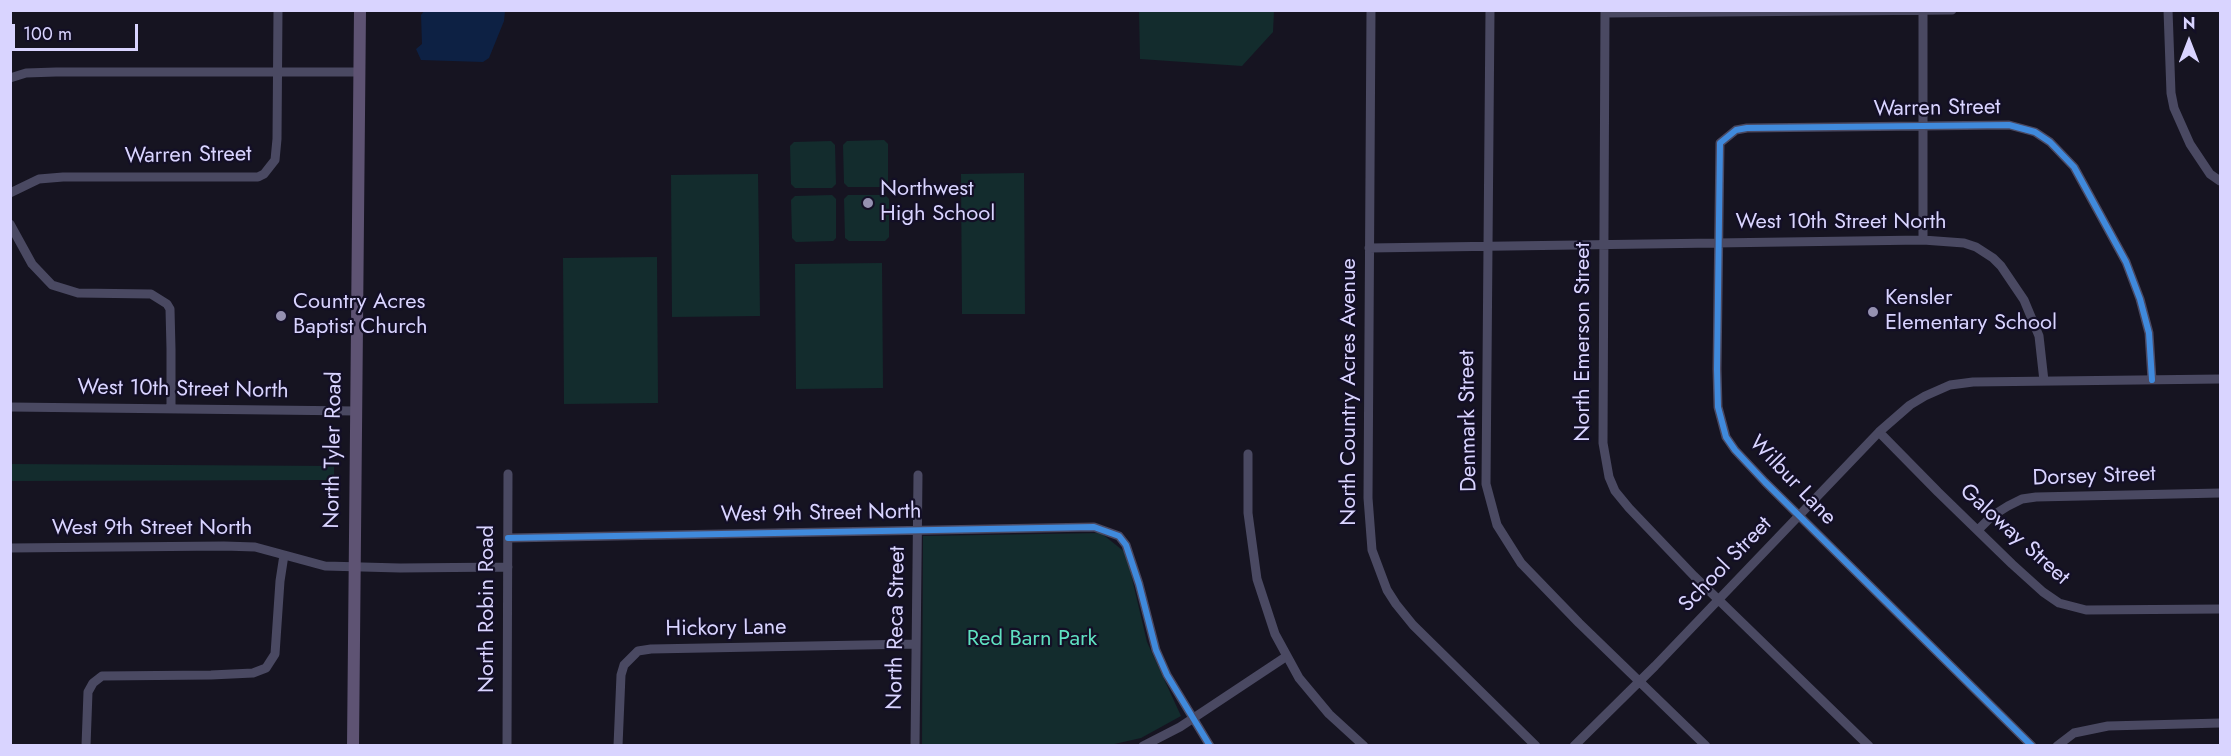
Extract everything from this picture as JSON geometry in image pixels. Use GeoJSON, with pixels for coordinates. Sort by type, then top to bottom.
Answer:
{"type":"FeatureCollection","features":[{"type":"Feature","properties":{"kind":"main road","name":"North Tyler Road"},"geometry":{"type":"LineString","coordinates":[[353,746],[360,10]]}},
{"type":"Feature","properties":{"kind":"street","name":"Warren Street"},"geometry":{"type":"LineString","coordinates":[[10,193],[39,179],[258,177],[267,171],[275,160],[277,139],[278,10]]}},
{"type":"Feature","properties":{"kind":"street","name":"North Country Acres Avenue"},"geometry":{"type":"LineString","coordinates":[[1371,10],[1368,498],[1372,550],[1378,570],[1391,597],[1413,625],[1536,746]]}},
{"type":"Feature","properties":{"kind":"street","name":"Denmark Street"},"geometry":{"type":"LineString","coordinates":[[1490,10],[1486,484],[1497,525],[1521,563],[1579,623],[1706,746]]}},
{"type":"Feature","properties":{"kind":"street"},"geometry":{"type":"LineString","coordinates":[[1605,12],[1952,10]]}},
{"type":"Feature","properties":{"kind":"street"},"geometry":{"type":"LineString","coordinates":[[2168,10],[2171,93],[2175,108],[2190,144],[2210,174],[2220,181]]}},
{"type":"Feature","properties":{"kind":"street"},"geometry":{"type":"LineString","coordinates":[[1923,11],[1923,240]]}},
{"type":"Feature","properties":{"kind":"street","name":"North Emerson Street"},"geometry":{"type":"LineString","coordinates":[[1605,12],[1602,442],[1609,477],[1615,491],[1629,508],[1719,600],[1869,746]]}},
{"type":"Feature","properties":{"kind":"street"},"geometry":{"type":"LineString","coordinates":[[10,78],[26,73],[56,72],[359,72]]}},
{"type":"Feature","properties":{"kind":"street","name":"Warren Street"},"geometry":{"type":"LineString","coordinates":[[1736,130],[2009,125],[2035,132],[2050,142],[2074,167],[2126,262],[2140,299],[2149,333],[2152,380]]}},
{"type":"Feature","properties":{"kind":"street","name":"Wilbur Lane"},"geometry":{"type":"LineString","coordinates":[[1736,130],[1720,143],[1717,369],[1720,420],[1726,437],[1800,516],[2032,746]]}},
{"type":"Feature","properties":{"kind":"street"},"geometry":{"type":"LineString","coordinates":[[10,224],[32,264],[52,285],[78,292],[151,294],[167,304],[170,309],[171,409]]}},
{"type":"Feature","properties":{"kind":"street","name":"West 10th Street North"},"geometry":{"type":"LineString","coordinates":[[1369,248],[1923,240],[1953,242],[1976,247],[2001,266],[2024,300],[2039,336],[2044,381]]}},
{"type":"Feature","properties":{"kind":"street","name":"School Street"},"geometry":{"type":"LineString","coordinates":[[1574,746],[1719,600],[1879,432],[1910,405],[1925,396],[1950,386],[1973,382],[2220,379]]}},
{"type":"Feature","properties":{"kind":"street","name":"West 10th Street North"},"geometry":{"type":"LineString","coordinates":[[10,407],[356,411]]}},
{"type":"Feature","properties":{"kind":"street","name":"Galoway Street"},"geometry":{"type":"LineString","coordinates":[[1879,432],[2043,592],[2059,603],[2085,610],[2220,609]]}},
{"type":"Feature","properties":{"kind":"street"},"geometry":{"type":"LineString","coordinates":[[1248,454],[1248,513],[1257,579],[1275,634],[1299,678],[1329,714],[1364,746]]}},
{"type":"Feature","properties":{"kind":"street","name":"North Robin Road"},"geometry":{"type":"LineString","coordinates":[[507,746],[508,474]]}},
{"type":"Feature","properties":{"kind":"street","name":"North Reca Street"},"geometry":{"type":"LineString","coordinates":[[915,746],[918,475]]}},
{"type":"Feature","properties":{"kind":"street","name":"Dorsey Street"},"geometry":{"type":"LineString","coordinates":[[1978,530],[1992,516],[2022,499],[2220,493]]}},
{"type":"Feature","properties":{"kind":"street","name":"West 9th Street North"},"geometry":{"type":"LineString","coordinates":[[508,538],[1094,527],[1119,536],[1128,547],[1156,650],[1167,675],[1192,718]]}},
{"type":"Feature","properties":{"kind":"street","name":"West 9th Street North"},"geometry":{"type":"LineString","coordinates":[[10,548],[255,547],[325,566],[508,567]]}},
{"type":"Feature","properties":{"kind":"street"},"geometry":{"type":"LineString","coordinates":[[86,746],[88,692],[93,683],[102,676],[221,675],[253,673],[266,668],[275,654],[284,555]]}},
{"type":"Feature","properties":{"kind":"street","name":"Hickory Lane"},"geometry":{"type":"LineString","coordinates":[[618,746],[621,675],[624,665],[638,651],[916,644]]}},
{"type":"Feature","properties":{"kind":"street"},"geometry":{"type":"LineString","coordinates":[[1143,746],[1180,727],[1287,656]]}},
{"type":"Feature","properties":{"kind":"street"},"geometry":{"type":"LineString","coordinates":[[1192,718],[1210,746]]}},
{"type":"Feature","properties":{"kind":"street"},"geometry":{"type":"LineString","coordinates":[[2057,746],[2074,733],[2108,726],[2220,723]]}},
{"type":"Feature","properties":{"kind":"green space"},"geometry":{"type":"Polygon","coordinates":[[[1139,11],[1274,11],[1273,32],[1242,66],[1140,59],[1139,11]]]}},
{"type":"Feature","properties":{"kind":"green space"},"geometry":{"type":"Polygon","coordinates":[[[884,140],[888,144],[888,183],[885,187],[848,187],[844,183],[843,145],[847,141],[884,140]]]}},
{"type":"Feature","properties":{"kind":"green space"},"geometry":{"type":"Polygon","coordinates":[[[831,141],[835,145],[836,184],[832,188],[795,188],[791,184],[790,146],[794,142],[831,141]]]}},
{"type":"Feature","properties":{"kind":"green space"},"geometry":{"type":"Polygon","coordinates":[[[1024,173],[1025,314],[962,314],[961,174],[1024,173]]]}},
{"type":"Feature","properties":{"kind":"green space"},"geometry":{"type":"Polygon","coordinates":[[[758,174],[760,316],[672,317],[671,175],[758,174]]]}},
{"type":"Feature","properties":{"kind":"green space"},"geometry":{"type":"Polygon","coordinates":[[[832,195],[836,199],[836,238],[833,241],[796,242],[792,238],[791,200],[795,196],[832,195]]]}},
{"type":"Feature","properties":{"kind":"green space"},"geometry":{"type":"Polygon","coordinates":[[[848,195],[885,195],[889,199],[889,237],[885,241],[849,241],[845,238],[844,199],[848,195]]]}},
{"type":"Feature","properties":{"kind":"green space"},"geometry":{"type":"Polygon","coordinates":[[[657,257],[658,403],[564,404],[563,258],[657,257]]]}},
{"type":"Feature","properties":{"kind":"green space"},"geometry":{"type":"Polygon","coordinates":[[[882,263],[883,388],[796,389],[795,264],[882,263]]]}},
{"type":"Feature","properties":{"kind":"green space"},"geometry":{"type":"Polygon","coordinates":[[[11,464],[334,466],[334,480],[11,481],[11,464]]]}},
{"type":"Feature","properties":{"kind":"green space","name":"Red Barn Park"},"geometry":{"type":"Polygon","coordinates":[[[1101,533],[1126,553],[1147,642],[1181,716],[1141,738],[1110,745],[922,746],[923,536],[1101,533]]]}},
{"type":"Feature","properties":{"kind":"water"},"geometry":{"type":"Polygon","coordinates":[[[424,11],[505,11],[504,21],[489,58],[483,62],[421,60],[416,49],[422,44],[421,15],[424,11]]]}},
{"type":"Feature","properties":{"kind":"cycle path"},"geometry":{"type":"LineString","coordinates":[[2032,746],[1765,482],[1726,437],[1718,407],[1717,369],[1720,143],[1736,130],[1747,128],[2009,125],[2035,132],[2050,142],[2074,167],[2126,262],[2140,299],[2149,333],[2152,380]]}},
{"type":"Feature","properties":{"kind":"cycle path"},"geometry":{"type":"LineString","coordinates":[[508,538],[1094,527],[1119,536],[1126,545],[1156,650],[1167,675],[1210,746]]}},
{"type":"Feature","properties":{"kind":"place","name":"Northwest High School"},"geometry":{"type":"Point","coordinates":[868,203]}},
{"type":"Feature","properties":{"kind":"place","name":"Kensler Elementary School"},"geometry":{"type":"Point","coordinates":[1873,312]}},
{"type":"Feature","properties":{"kind":"place","name":"Country Acres Baptist Church"},"geometry":{"type":"Point","coordinates":[281,316]}}]}
